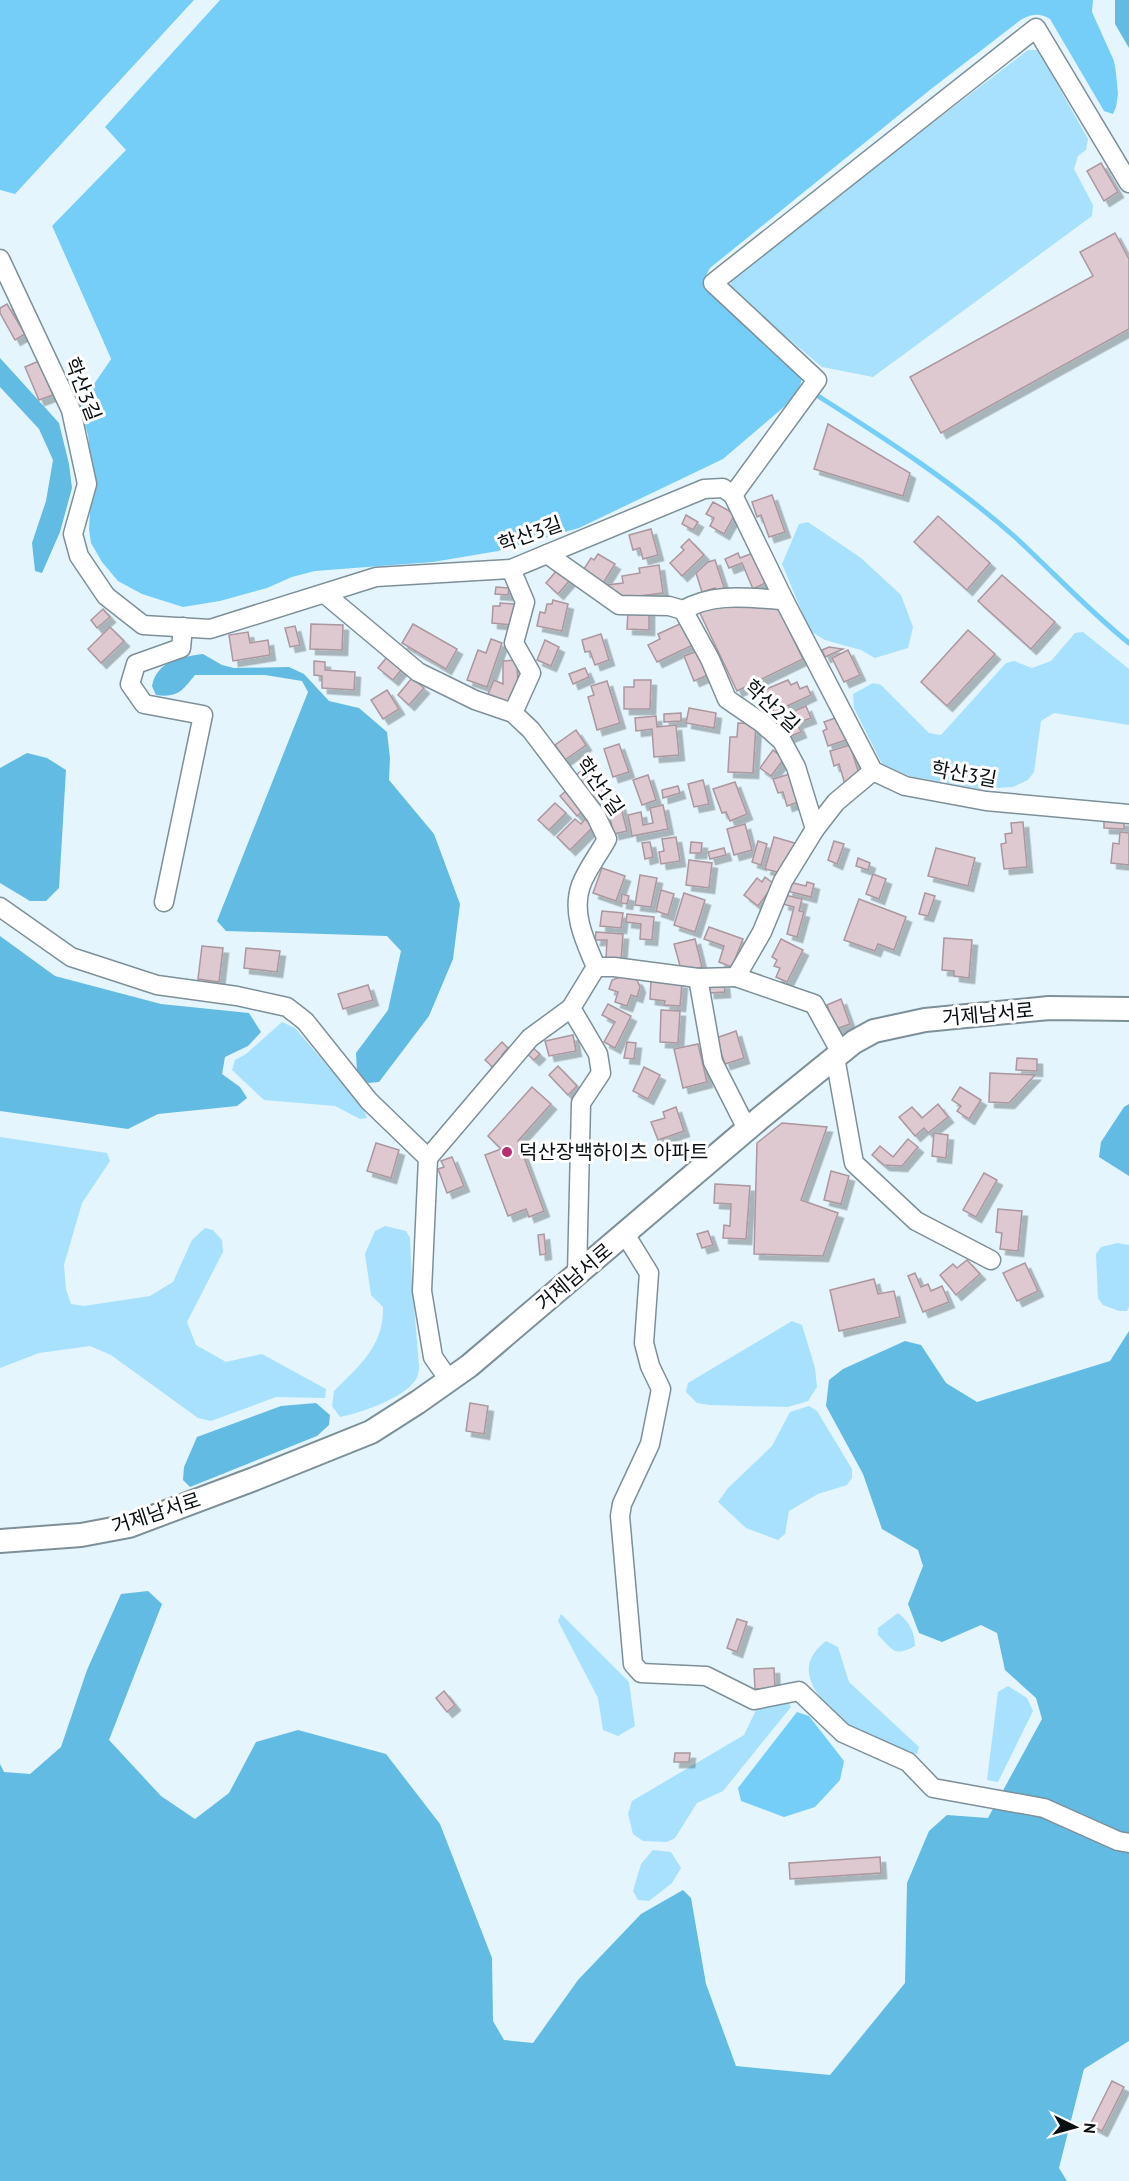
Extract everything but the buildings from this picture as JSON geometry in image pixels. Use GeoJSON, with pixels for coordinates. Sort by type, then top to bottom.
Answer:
{"type":"FeatureCollection","features":[{"type":"Feature","properties":{"kind":"main road","name":"거제남서로"},"geometry":{"type":"LineString","coordinates":[[0,1541],[81,1535],[129,1526],[371,1432],[448,1380],[577,1275],[747,1129],[854,1042],[874,1031],[925,1020],[1049,1008],[1129,1009]]}},
{"type":"Feature","properties":{"kind":"street"},"geometry":{"type":"LineString","coordinates":[[736,977],[762,932],[783,881],[815,828],[836,802],[873,771],[784,600],[733,495],[817,380],[712,283],[1036,28],[1129,183]]}},
{"type":"Feature","properties":{"kind":"street","name":"학산3길"},"geometry":{"type":"LineString","coordinates":[[0,259],[71,410],[87,484],[73,534],[80,556],[106,596],[143,625],[210,629],[376,577],[511,569],[704,489],[723,488],[733,495]]}},
{"type":"Feature","properties":{"kind":"street"},"geometry":{"type":"LineString","coordinates":[[547,554],[619,604],[669,606],[683,610],[695,603],[727,596],[784,600]]}},
{"type":"Feature","properties":{"kind":"street"},"geometry":{"type":"LineString","coordinates":[[511,569],[525,602],[514,643],[531,673],[513,713]]}},
{"type":"Feature","properties":{"kind":"street","name":"학산1길"},"geometry":{"type":"LineString","coordinates":[[325,594],[418,672],[475,700],[513,713],[531,730],[596,816],[607,839],[582,882],[578,896],[580,928],[596,967]]}},
{"type":"Feature","properties":{"kind":"street","name":"학산2길"},"geometry":{"type":"LineString","coordinates":[[683,610],[710,659],[727,699],[762,723],[782,741],[796,766],[815,828]]}},
{"type":"Feature","properties":{"kind":"street"},"geometry":{"type":"LineString","coordinates":[[164,902],[203,715],[144,704],[130,684],[136,664],[181,648],[183,627]]}},
{"type":"Feature","properties":{"kind":"street","name":"학산3길"},"geometry":{"type":"LineString","coordinates":[[873,771],[905,786],[986,801],[1129,814]]}},
{"type":"Feature","properties":{"kind":"street"},"geometry":{"type":"LineString","coordinates":[[0,907],[71,957],[157,985],[237,996],[287,1007],[305,1021],[369,1101],[428,1158]]}},
{"type":"Feature","properties":{"kind":"street"},"geometry":{"type":"LineString","coordinates":[[448,1380],[433,1357],[422,1291],[428,1158],[530,1038],[571,1008],[596,967],[614,967],[698,978],[736,977],[814,1004],[838,1055],[854,1163],[916,1221],[991,1260]]}},
{"type":"Feature","properties":{"kind":"street"},"geometry":{"type":"LineString","coordinates":[[698,978],[713,1062],[747,1129]]}},
{"type":"Feature","properties":{"kind":"street"},"geometry":{"type":"LineString","coordinates":[[571,1008],[598,1054],[601,1073],[581,1103],[577,1275]]}},
{"type":"Feature","properties":{"kind":"street"},"geometry":{"type":"LineString","coordinates":[[625,1234],[649,1273],[644,1343],[650,1366],[661,1389],[650,1444],[622,1504],[620,1516],[633,1664],[641,1672],[706,1676],[754,1700],[799,1691],[843,1733],[908,1762],[933,1788],[1044,1808],[1118,1841],[1129,1843]]}},
{"type":"Feature","properties":{"kind":"shaded area"},"geometry":{"type":"Polygon","coordinates":[[[0,0],[1093,0],[1092,12],[1114,61],[1118,94],[1113,114],[1104,111],[1050,19],[1039,15],[1026,17],[931,89],[710,268],[705,277],[707,289],[717,301],[741,318],[802,377],[800,387],[785,406],[723,459],[579,528],[498,551],[433,562],[315,571],[220,601],[183,607],[142,594],[118,581],[102,562],[91,543],[89,529],[92,475],[88,435],[79,406],[111,359],[52,226],[15,195],[0,190],[0,0]]]}},
{"type":"Feature","properties":{"kind":"shaded area"},"geometry":{"type":"Polygon","coordinates":[[[1115,0],[1129,0],[1129,48],[1115,24],[1115,0]]]}},
{"type":"Feature","properties":{"kind":"shaded area"},"geometry":{"type":"Polygon","coordinates":[[[1028,50],[1038,50],[1088,139],[1086,150],[1078,156],[1074,169],[1093,205],[1092,216],[873,377],[822,367],[730,289],[732,276],[1028,50]]]}},
{"type":"Feature","properties":{"kind":"shaded area"},"geometry":{"type":"Polygon","coordinates":[[[0,358],[59,423],[69,464],[72,488],[60,532],[42,573],[35,571],[32,543],[46,501],[53,460],[39,429],[0,387],[0,358]]]}},
{"type":"Feature","properties":{"kind":"shaded area"},"geometry":{"type":"Polygon","coordinates":[[[808,522],[861,558],[901,595],[913,627],[908,648],[875,658],[861,650],[825,640],[810,631],[782,564],[799,524],[808,522]]]}},
{"type":"Feature","properties":{"kind":"shaded area"},"geometry":{"type":"Polygon","coordinates":[[[1083,632],[1129,669],[1129,725],[1054,713],[1041,721],[1034,772],[1028,780],[1013,787],[981,789],[909,776],[882,764],[854,708],[853,694],[873,683],[881,685],[929,733],[941,735],[1006,663],[1014,661],[1032,668],[1051,661],[1075,633],[1083,632]]]}},
{"type":"Feature","properties":{"kind":"shaded area"},"geometry":{"type":"Polygon","coordinates":[[[203,654],[222,665],[234,668],[289,667],[304,674],[329,701],[359,708],[387,732],[390,758],[389,780],[434,834],[460,904],[453,959],[429,1016],[379,1082],[368,1083],[357,1072],[356,1053],[388,1010],[401,951],[387,936],[226,931],[217,921],[308,692],[302,681],[265,675],[195,675],[179,692],[170,695],[156,695],[152,686],[164,666],[178,659],[203,654]]]}},
{"type":"Feature","properties":{"kind":"shaded area"},"geometry":{"type":"Polygon","coordinates":[[[27,753],[47,758],[66,770],[59,888],[46,901],[30,901],[0,883],[0,768],[27,753]]]}},
{"type":"Feature","properties":{"kind":"shaded area"},"geometry":{"type":"Polygon","coordinates":[[[0,936],[55,976],[161,1004],[249,1013],[261,1032],[248,1046],[225,1057],[222,1074],[240,1087],[247,1098],[237,1106],[158,1114],[128,1129],[0,1111],[0,936]]]}},
{"type":"Feature","properties":{"kind":"shaded area"},"geometry":{"type":"Polygon","coordinates":[[[282,1022],[295,1028],[364,1109],[367,1118],[360,1119],[335,1106],[264,1100],[232,1070],[235,1060],[246,1054],[282,1022]]]}},
{"type":"Feature","properties":{"kind":"shaded area"},"geometry":{"type":"Polygon","coordinates":[[[1129,1104],[1129,1176],[1099,1157],[1101,1142],[1124,1107],[1129,1104]]]}},
{"type":"Feature","properties":{"kind":"shaded area"},"geometry":{"type":"Polygon","coordinates":[[[0,1137],[107,1153],[110,1161],[82,1203],[64,1265],[66,1289],[71,1304],[84,1306],[150,1296],[173,1282],[192,1240],[205,1228],[213,1230],[222,1240],[223,1252],[187,1322],[196,1345],[226,1362],[262,1354],[326,1389],[325,1398],[276,1397],[211,1421],[198,1418],[111,1355],[90,1346],[39,1353],[0,1368],[0,1137]]]}},
{"type":"Feature","properties":{"kind":"shaded area"},"geometry":{"type":"Polygon","coordinates":[[[385,1226],[406,1231],[410,1238],[418,1373],[410,1386],[392,1398],[370,1408],[340,1417],[332,1406],[334,1391],[361,1364],[375,1344],[382,1321],[383,1307],[371,1295],[365,1254],[375,1231],[385,1226]]]}},
{"type":"Feature","properties":{"kind":"shaded area"},"geometry":{"type":"Polygon","coordinates":[[[1117,1243],[1129,1245],[1129,1307],[1127,1311],[1119,1311],[1103,1305],[1098,1298],[1096,1254],[1101,1247],[1117,1243]]]}},
{"type":"Feature","properties":{"kind":"shaded area"},"geometry":{"type":"Polygon","coordinates":[[[792,1321],[802,1325],[815,1368],[817,1387],[808,1401],[788,1407],[709,1405],[697,1403],[686,1392],[688,1383],[792,1321]]]}},
{"type":"Feature","properties":{"kind":"shaded area"},"geometry":{"type":"Polygon","coordinates":[[[1129,1331],[1129,2041],[1084,2069],[1059,2168],[1067,2181],[0,2181],[0,1764],[4,1772],[30,1774],[61,1747],[87,1670],[121,1594],[148,1591],[162,1604],[109,1740],[161,1796],[195,1819],[229,1793],[256,1742],[298,1730],[386,1754],[440,1824],[492,1958],[493,2021],[504,2040],[533,2043],[578,1980],[641,1914],[683,1890],[691,1898],[706,1984],[736,2066],[830,2075],[905,1983],[907,1883],[929,1831],[947,1815],[988,1818],[1042,1719],[1036,1698],[1005,1670],[997,1633],[981,1625],[942,1642],[919,1633],[908,1604],[923,1566],[918,1550],[882,1529],[863,1474],[826,1406],[829,1380],[843,1369],[905,1341],[921,1345],[946,1383],[977,1402],[1110,1361],[1129,1331]]]}},
{"type":"Feature","properties":{"kind":"shaded area"},"geometry":{"type":"Polygon","coordinates":[[[316,1403],[330,1415],[329,1425],[317,1436],[190,1487],[183,1480],[184,1467],[197,1437],[281,1406],[316,1403]]]}},
{"type":"Feature","properties":{"kind":"shaded area"},"geometry":{"type":"Polygon","coordinates":[[[809,1406],[817,1411],[852,1469],[852,1478],[847,1485],[818,1494],[789,1511],[785,1534],[778,1540],[746,1528],[718,1502],[728,1488],[772,1446],[790,1412],[809,1406]]]}},
{"type":"Feature","properties":{"kind":"shaded area"},"geometry":{"type":"Polygon","coordinates":[[[898,1613],[911,1628],[915,1646],[898,1652],[878,1635],[878,1628],[898,1613]]]}},
{"type":"Feature","properties":{"kind":"shaded area"},"geometry":{"type":"Polygon","coordinates":[[[561,1614],[629,1682],[635,1726],[618,1736],[603,1730],[598,1698],[558,1621],[561,1614]]]}},
{"type":"Feature","properties":{"kind":"shaded area"},"geometry":{"type":"Polygon","coordinates":[[[826,1641],[838,1647],[849,1682],[919,1747],[917,1754],[879,1742],[849,1728],[822,1699],[812,1683],[809,1666],[811,1658],[826,1641]]]}},
{"type":"Feature","properties":{"kind":"shaded area"},"geometry":{"type":"Polygon","coordinates":[[[1008,1686],[1027,1698],[1033,1711],[998,1782],[987,1780],[998,1692],[1008,1686]]]}},
{"type":"Feature","properties":{"kind":"shaded area"},"geometry":{"type":"Polygon","coordinates":[[[788,1702],[791,1707],[723,1791],[697,1803],[675,1838],[667,1842],[643,1841],[633,1834],[628,1814],[632,1801],[744,1735],[756,1710],[788,1702]]]}},
{"type":"Feature","properties":{"kind":"shaded area"},"geometry":{"type":"Polygon","coordinates":[[[797,1712],[809,1716],[844,1761],[840,1780],[815,1807],[784,1817],[741,1801],[738,1788],[797,1712]]]}},
{"type":"Feature","properties":{"kind":"shaded area"},"geometry":{"type":"Polygon","coordinates":[[[653,1850],[671,1852],[681,1868],[672,1883],[649,1901],[638,1900],[633,1891],[641,1864],[653,1850]]]}},
{"type":"Feature","properties":{"kind":"pier"},"geometry":{"type":"Polygon","coordinates":[[[194,0],[220,0],[105,127],[126,150],[52,226],[111,359],[79,406],[76,406],[107,359],[49,228],[13,197],[0,193],[0,190],[15,194],[194,0]]]}},
{"type":"Feature","properties":{"kind":"waterway"},"geometry":{"type":"LineString","coordinates":[[818,396],[894,445],[992,517],[1129,643]]}},
{"type":"Feature","properties":{"kind":"place","name":"덕산장백하이츠 아파트"},"geometry":{"type":"Point","coordinates":[507,1152]}}]}
